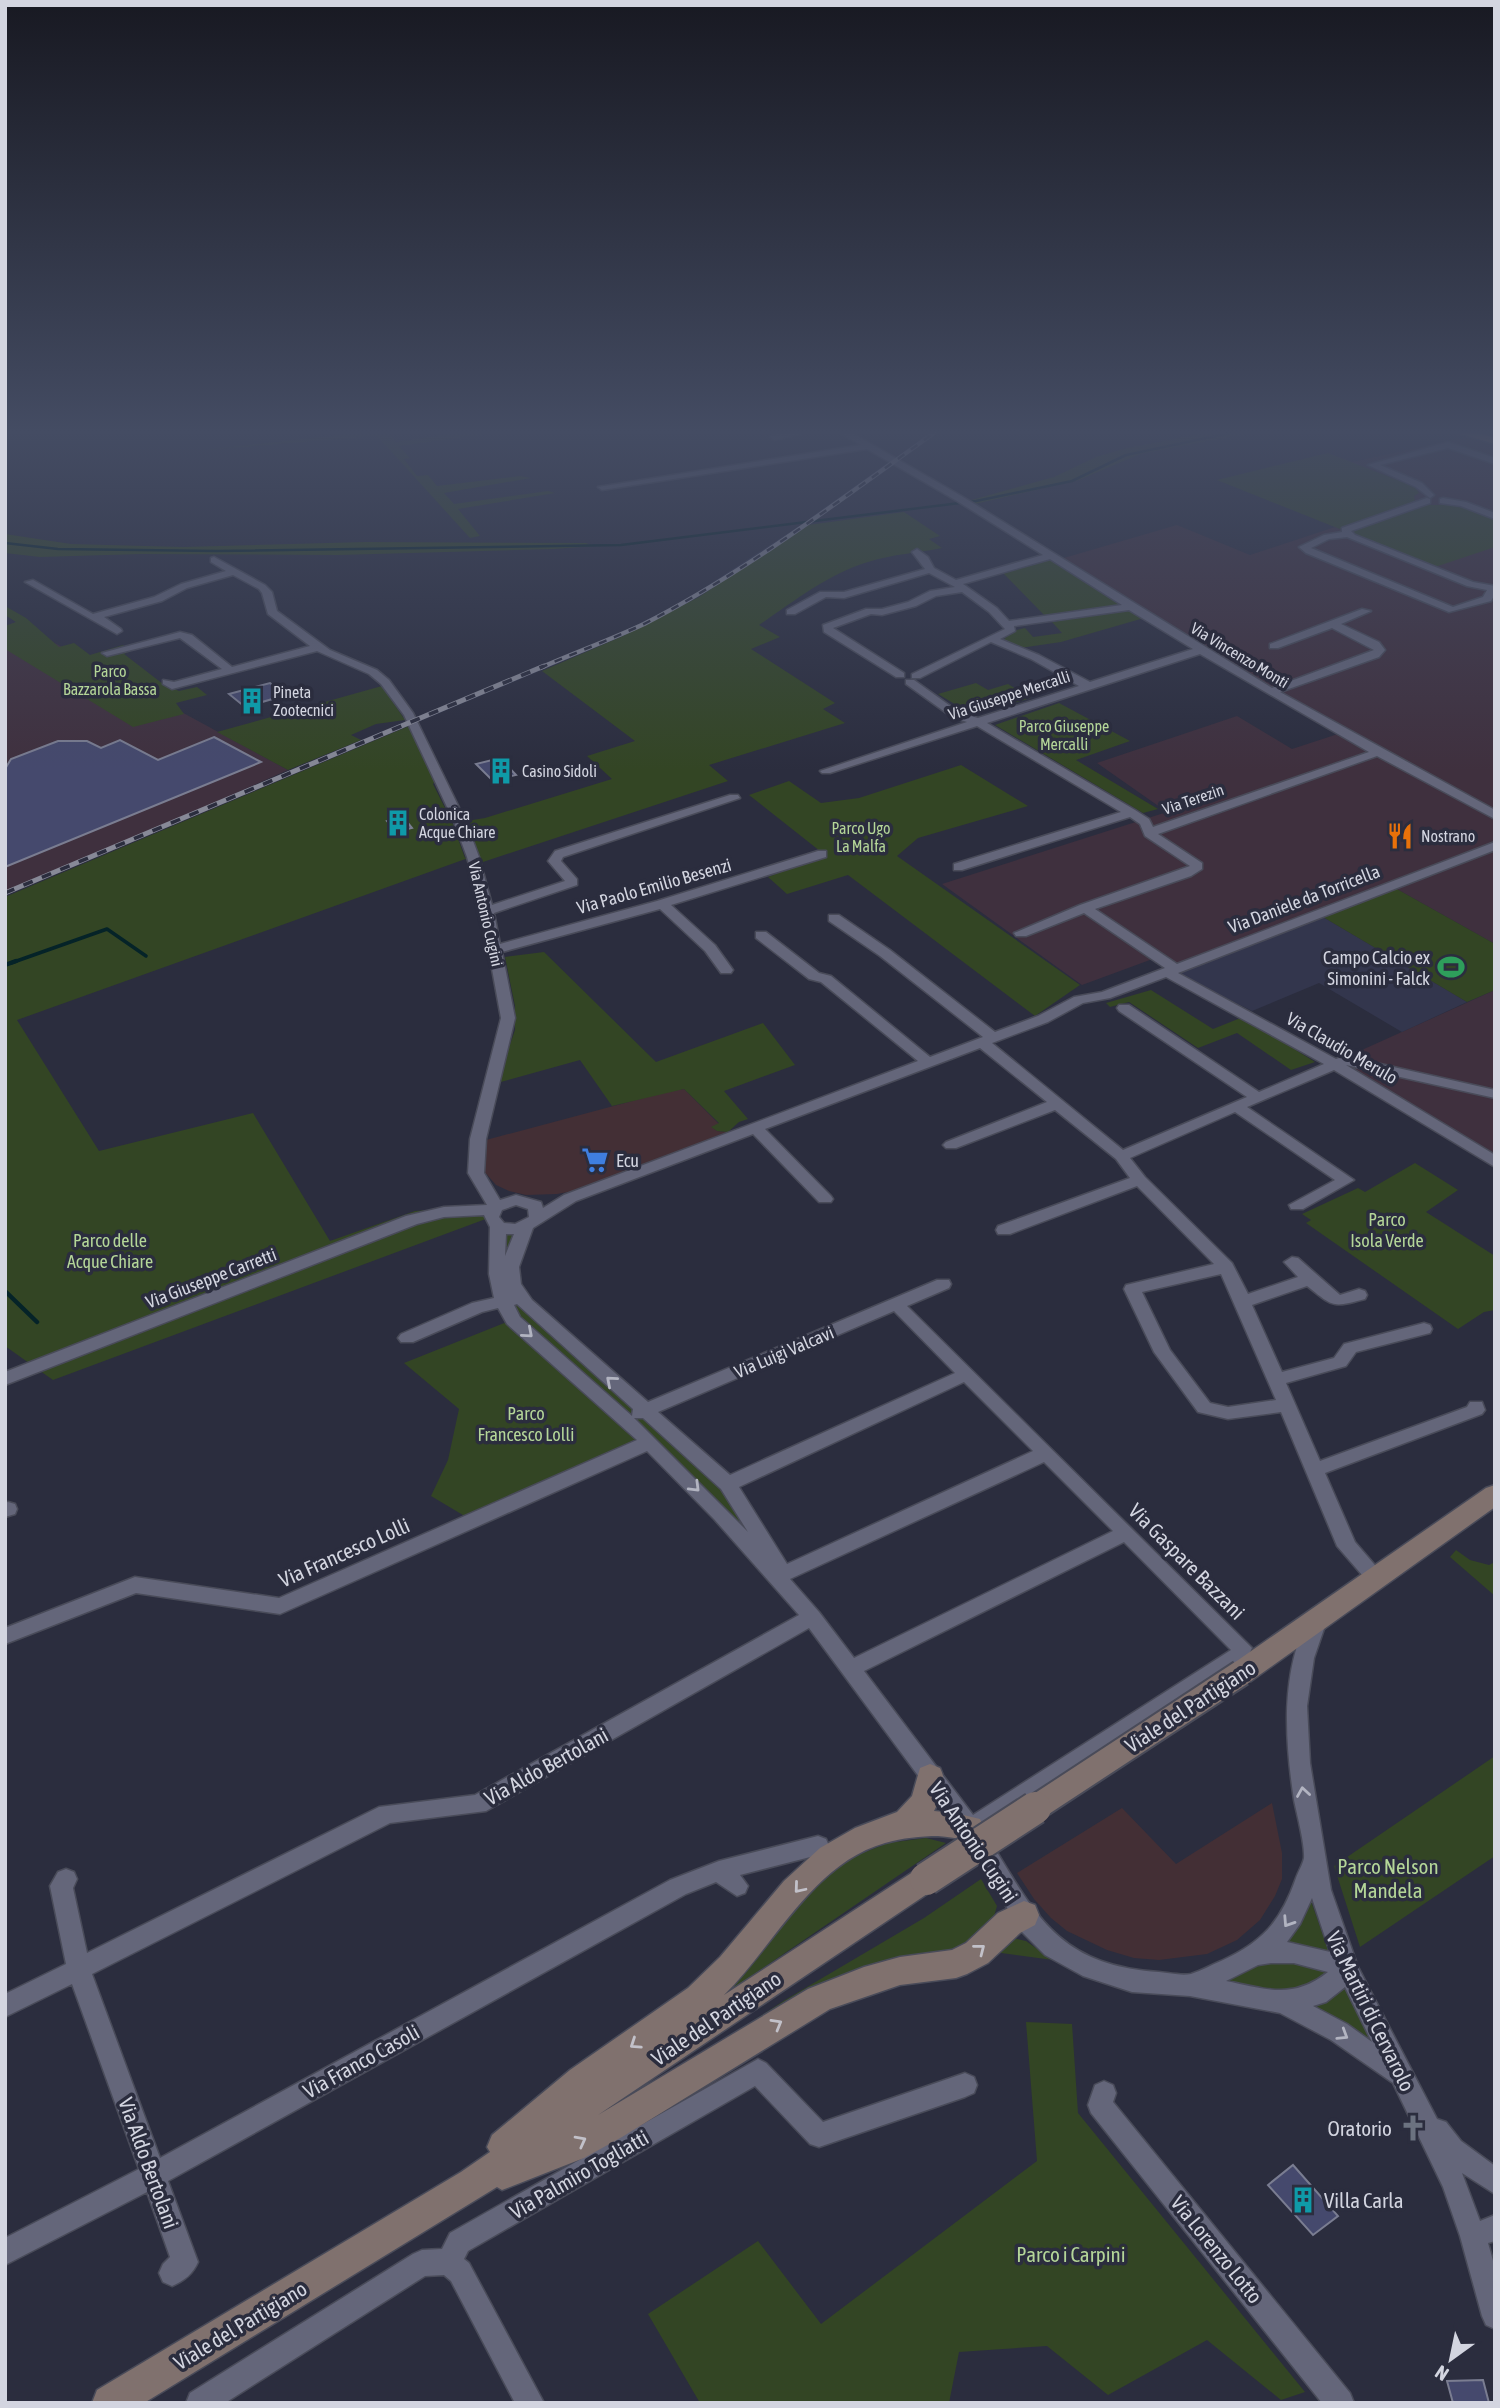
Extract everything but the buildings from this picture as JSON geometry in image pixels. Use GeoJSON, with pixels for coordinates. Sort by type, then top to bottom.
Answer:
{"type":"FeatureCollection","features":[{"type":"Feature","properties":{"kind":"main road"},"geometry":{"type":"LineString","coordinates":[[1315,1623],[1495,1494]]}},
{"type":"Feature","properties":{"kind":"main road","name":"Viale del Partigiano"},"geometry":{"type":"LineString","coordinates":[[110,2403],[472,2184],[583,2106],[1315,1623]]}},
{"type":"Feature","properties":{"kind":"main road"},"geometry":{"type":"LineString","coordinates":[[897,1828],[921,1810],[928,1795],[930,1776]]}},
{"type":"Feature","properties":{"kind":"main road"},"geometry":{"type":"LineString","coordinates":[[438,2205],[578,2083],[679,2013],[713,1985],[738,1961],[808,1877],[838,1852],[853,1843],[897,1828],[937,1822],[970,1828]]}},
{"type":"Feature","properties":{"kind":"main road"},"geometry":{"type":"LineString","coordinates":[[472,2184],[572,2146],[819,2000],[864,1981],[900,1971],[956,1964],[966,1960],[1009,1923],[1024,1915]]}},
{"type":"Feature","properties":{"kind":"street","name":"Via Vincenzo Monti"},"geometry":{"type":"LineString","coordinates":[[1034,545],[1271,692],[1495,815]]}},
{"type":"Feature","properties":{"kind":"street"},"geometry":{"type":"LineString","coordinates":[[1308,545],[1304,547],[1309,551],[1453,610],[1487,599],[1494,589],[1470,584],[1374,545]]}},
{"type":"Feature","properties":{"kind":"street"},"geometry":{"type":"LineString","coordinates":[[917,552],[925,559],[930,570],[959,586],[1011,629],[913,679],[898,679],[900,675],[829,632],[827,627],[870,611],[881,612],[912,604],[934,593],[959,586],[1051,556]]}},
{"type":"Feature","properties":{"kind":"street","name":"Via Antonio Cugini"},"geometry":{"type":"LineString","coordinates":[[215,560],[262,587],[267,592],[272,612],[318,648],[380,677],[409,715],[460,822],[473,857],[487,911],[508,1018],[478,1139],[476,1172],[485,1185],[495,1216],[496,1285],[513,1320],[650,1443],[721,1514],[812,1617],[970,1828],[1024,1915],[1040,1936],[1054,1948],[1091,1968],[1132,1981],[1191,1986],[1283,2003],[1339,2032],[1401,2076]]}},
{"type":"Feature","properties":{"kind":"street"},"geometry":{"type":"LineString","coordinates":[[791,612],[824,594],[844,595],[930,570]]}},
{"type":"Feature","properties":{"kind":"street"},"geometry":{"type":"LineString","coordinates":[[30,582],[92,617],[158,599],[190,584],[235,572]]}},
{"type":"Feature","properties":{"kind":"street"},"geometry":{"type":"LineString","coordinates":[[1007,624],[1133,606]]}},
{"type":"Feature","properties":{"kind":"street"},"geometry":{"type":"LineString","coordinates":[[1274,646],[1366,611]]}},
{"type":"Feature","properties":{"kind":"street"},"geometry":{"type":"LineString","coordinates":[[96,616],[117,631]]}},
{"type":"Feature","properties":{"kind":"street"},"geometry":{"type":"LineString","coordinates":[[1271,692],[1375,655],[1380,650],[1375,644],[1332,624]]}},
{"type":"Feature","properties":{"kind":"street"},"geometry":{"type":"LineString","coordinates":[[107,653],[180,635],[188,637],[230,671]]}},
{"type":"Feature","properties":{"kind":"street"},"geometry":{"type":"LineString","coordinates":[[992,639],[1035,657],[1088,687]]}},
{"type":"Feature","properties":{"kind":"street"},"geometry":{"type":"LineString","coordinates":[[167,682],[172,686],[318,648]]}},
{"type":"Feature","properties":{"kind":"street","name":"Via Giuseppe Mercalli"},"geometry":{"type":"LineString","coordinates":[[826,771],[1201,650]]}},
{"type":"Feature","properties":{"kind":"street"},"geometry":{"type":"LineString","coordinates":[[913,679],[956,715],[978,722],[1145,822],[1149,833]]}},
{"type":"Feature","properties":{"kind":"street","name":"Via Terezin"},"geometry":{"type":"LineString","coordinates":[[1149,833],[1379,752]]}},
{"type":"Feature","properties":{"kind":"street"},"geometry":{"type":"LineString","coordinates":[[487,911],[573,882],[554,861],[559,854],[734,798]]}},
{"type":"Feature","properties":{"kind":"street"},"geometry":{"type":"LineString","coordinates":[[958,867],[1131,813]]}},
{"type":"Feature","properties":{"kind":"street","name":"Via Terezin"},"geometry":{"type":"LineString","coordinates":[[1021,933],[1187,873],[1198,866],[1149,833]]}},
{"type":"Feature","properties":{"kind":"street","name":"Via Daniele da Torricella"},"geometry":{"type":"LineString","coordinates":[[528,1212],[1043,1019],[1079,1000],[1105,995],[1495,846]]}},
{"type":"Feature","properties":{"kind":"street","name":"Via Paolo Emilio Besenzi"},"geometry":{"type":"LineString","coordinates":[[495,950],[662,904],[822,854]]}},
{"type":"Feature","properties":{"kind":"street"},"geometry":{"type":"LineString","coordinates":[[662,904],[710,948],[726,970]]}},
{"type":"Feature","properties":{"kind":"street"},"geometry":{"type":"LineString","coordinates":[[1085,908],[1172,970]]}},
{"type":"Feature","properties":{"kind":"street"},"geometry":{"type":"LineString","coordinates":[[834,918],[885,953],[987,1040],[1056,1104],[1121,1156],[1140,1180],[1226,1267],[1347,1546],[1376,1578]]}},
{"type":"Feature","properties":{"kind":"street"},"geometry":{"type":"LineString","coordinates":[[761,934],[814,976],[825,979],[928,1062]]}},
{"type":"Feature","properties":{"kind":"street","name":"Via Claudio Merulo"},"geometry":{"type":"LineString","coordinates":[[1172,970],[1333,1063],[1495,1162]]}},
{"type":"Feature","properties":{"kind":"street"},"geometry":{"type":"LineString","coordinates":[[1124,1008],[1257,1097]]}},
{"type":"Feature","properties":{"kind":"street"},"geometry":{"type":"LineString","coordinates":[[1121,1156],[1333,1063],[1353,1060],[1495,1094]]}},
{"type":"Feature","properties":{"kind":"street"},"geometry":{"type":"LineString","coordinates":[[951,1145],[1056,1104]]}},
{"type":"Feature","properties":{"kind":"street"},"geometry":{"type":"LineString","coordinates":[[1237,1107],[1346,1180],[1297,1205]]}},
{"type":"Feature","properties":{"kind":"street"},"geometry":{"type":"LineString","coordinates":[[755,1128],[825,1199]]}},
{"type":"Feature","properties":{"kind":"street"},"geometry":{"type":"LineString","coordinates":[[1004,1230],[1140,1180]]}},
{"type":"Feature","properties":{"kind":"street"},"geometry":{"type":"LineString","coordinates":[[485,1185],[528,1212]]}},
{"type":"Feature","properties":{"kind":"street"},"geometry":{"type":"LineString","coordinates":[[495,1216],[511,1230],[528,1212]]}},
{"type":"Feature","properties":{"kind":"street"},"geometry":{"type":"LineString","coordinates":[[495,1216],[528,1212]]}},
{"type":"Feature","properties":{"kind":"street"},"geometry":{"type":"LineString","coordinates":[[407,1338],[478,1307],[521,1298],[510,1276],[512,1256],[528,1212]]}},
{"type":"Feature","properties":{"kind":"street","name":"Via Giuseppe Carretti"},"geometry":{"type":"LineString","coordinates":[[5,1378],[412,1220],[432,1215],[495,1216]]}},
{"type":"Feature","properties":{"kind":"street"},"geometry":{"type":"LineString","coordinates":[[1292,1262],[1337,1301],[1359,1295]]}},
{"type":"Feature","properties":{"kind":"street"},"geometry":{"type":"LineString","coordinates":[[1226,1267],[1132,1289],[1163,1352],[1204,1408],[1228,1413],[1287,1405]]}},
{"type":"Feature","properties":{"kind":"street"},"geometry":{"type":"LineString","coordinates":[[1243,1302],[1309,1279]]}},
{"type":"Feature","properties":{"kind":"street","name":"Via Luigi Valcavi"},"geometry":{"type":"LineString","coordinates":[[624,1419],[943,1284]]}},
{"type":"Feature","properties":{"kind":"street","name":"Via Antonio Cugini"},"geometry":{"type":"LineString","coordinates":[[521,1298],[728,1484],[812,1617]]}},
{"type":"Feature","properties":{"kind":"street","name":"Via Gaspare Bazzani"},"geometry":{"type":"LineString","coordinates":[[897,1305],[1242,1648],[1238,1656],[970,1828]]}},
{"type":"Feature","properties":{"kind":"street"},"geometry":{"type":"LineString","coordinates":[[1276,1380],[1340,1362],[1350,1348],[1424,1329]]}},
{"type":"Feature","properties":{"kind":"street"},"geometry":{"type":"LineString","coordinates":[[728,1484],[967,1374]]}},
{"type":"Feature","properties":{"kind":"street"},"geometry":{"type":"LineString","coordinates":[[1315,1470],[1476,1409],[1476,1406]]}},
{"type":"Feature","properties":{"kind":"street","name":"Via Francesco Lolli"},"geometry":{"type":"LineString","coordinates":[[5,1636],[135,1585],[280,1606],[650,1443]]}},
{"type":"Feature","properties":{"kind":"street"},"geometry":{"type":"LineString","coordinates":[[785,1573],[1046,1454]]}},
{"type":"Feature","properties":{"kind":"street"},"geometry":{"type":"LineString","coordinates":[[852,1668],[1126,1533]]}},
{"type":"Feature","properties":{"kind":"street","name":"Via Aldo Bertolani"},"geometry":{"type":"LineString","coordinates":[[5,2006],[387,1814],[478,1804],[812,1617]]}},
{"type":"Feature","properties":{"kind":"street","name":"Via Martiri di Cervarolo"},"geometry":{"type":"LineString","coordinates":[[1315,1623],[1304,1658],[1297,1706],[1299,1763],[1314,1859],[1329,1924],[1348,1970],[1454,2183],[1484,2232],[1495,2316]]}},
{"type":"Feature","properties":{"kind":"street","name":"Via Franco Casoli"},"geometry":{"type":"LineString","coordinates":[[5,2252],[154,2175],[678,1887],[728,1879],[818,1846]]}},
{"type":"Feature","properties":{"kind":"street","name":"Via Antonio Cugini"},"geometry":{"type":"LineString","coordinates":[[1255,1956],[1277,1938],[1292,1917],[1314,1859]]}},
{"type":"Feature","properties":{"kind":"street","name":"Via Aldo Bertolani"},"geometry":{"type":"LineString","coordinates":[[66,1879],[61,1886],[79,1970],[185,2262],[172,2273]]}},
{"type":"Feature","properties":{"kind":"street","name":"Via Antonio Cugini"},"geometry":{"type":"LineString","coordinates":[[1191,1986],[1255,1956],[1273,1952],[1299,1952],[1348,1970]]}},
{"type":"Feature","properties":{"kind":"street","name":"Via Antonio Cugini"},"geometry":{"type":"LineString","coordinates":[[1283,2003],[1300,2001],[1318,1994],[1348,1970]]}},
{"type":"Feature","properties":{"kind":"street","name":"Via Palmiro Togliatti"},"geometry":{"type":"LineString","coordinates":[[449,2262],[459,2242],[758,2071],[818,2135],[965,2085]]}},
{"type":"Feature","properties":{"kind":"street","name":"Via Lorenzo Lotto"},"geometry":{"type":"LineString","coordinates":[[1104,2093],[1100,2105],[1340,2403]]}},
{"type":"Feature","properties":{"kind":"street"},"geometry":{"type":"LineString","coordinates":[[1421,2112],[1452,2150],[1495,2182]]}},
{"type":"Feature","properties":{"kind":"street"},"geometry":{"type":"LineString","coordinates":[[200,2403],[422,2263],[449,2262],[460,2272],[530,2403]]}},
{"type":"Feature","properties":{"kind":"shaded area"},"geometry":{"type":"Polygon","coordinates":[[[769,545],[778,545],[720,584],[623,636],[418,722],[417,719],[619,634],[684,601],[769,545]]]}},
{"type":"Feature","properties":{"kind":"shaded area"},"geometry":{"type":"Polygon","coordinates":[[[1107,545],[1227,545],[1250,555],[1279,545],[1495,545],[1495,944],[1395,888],[1180,971],[1158,957],[1082,985],[942,884],[1167,812],[1097,763],[1237,716],[1292,749],[1341,733],[1057,560],[1107,545]]]}},
{"type":"Feature","properties":{"kind":"shaded area"},"geometry":{"type":"Polygon","coordinates":[[[16,622],[288,770],[5,895],[5,626],[16,622]]]}},
{"type":"Feature","properties":{"kind":"shaded area"},"geometry":{"type":"Polygon","coordinates":[[[1323,917],[1467,1002],[1402,1032],[1319,983],[1252,1011],[1176,973],[1323,917]]]}},
{"type":"Feature","properties":{"kind":"shaded area"},"geometry":{"type":"Polygon","coordinates":[[[1495,990],[1495,1162],[1333,1063],[1495,990]]]}},
{"type":"Feature","properties":{"kind":"shaded area"},"geometry":{"type":"Polygon","coordinates":[[[684,1089],[719,1124],[712,1127],[717,1131],[728,1132],[573,1191],[557,1194],[526,1195],[509,1191],[496,1185],[482,1169],[486,1140],[684,1089]]]}},
{"type":"Feature","properties":{"kind":"shaded area"},"geometry":{"type":"Polygon","coordinates":[[[1272,1803],[1282,1853],[1282,1879],[1275,1896],[1260,1920],[1237,1940],[1207,1954],[1159,1960],[1134,1958],[1107,1950],[1067,1931],[1051,1918],[1034,1899],[1017,1873],[1122,1808],[1176,1864],[1272,1803]]]}},
{"type":"Feature","properties":{"kind":"green space"},"geometry":{"type":"Polygon","coordinates":[[[5,545],[594,546],[338,555],[141,554],[40,557],[5,553],[5,545]]]}},
{"type":"Feature","properties":{"kind":"green space"},"geometry":{"type":"Polygon","coordinates":[[[777,545],[938,545],[942,548],[877,559],[853,567],[811,589],[759,625],[780,637],[751,649],[835,703],[823,709],[845,723],[709,765],[728,781],[477,864],[460,822],[485,818],[612,779],[587,756],[635,741],[542,671],[623,636],[699,597],[777,545]]]}},
{"type":"Feature","properties":{"kind":"green space"},"geometry":{"type":"Polygon","coordinates":[[[1381,545],[1495,545],[1495,547],[1435,567],[1381,545]]]}},
{"type":"Feature","properties":{"kind":"green space"},"geometry":{"type":"Polygon","coordinates":[[[1049,559],[1123,605],[1045,616],[1003,573],[1049,559]]]}},
{"type":"Feature","properties":{"kind":"green space","name":"Parco Bazzarola Bassa"},"geometry":{"type":"Polygon","coordinates":[[[5,606],[26,618],[59,647],[74,643],[90,655],[123,645],[131,651],[124,654],[163,684],[179,691],[197,687],[207,695],[176,703],[184,714],[133,727],[5,649],[5,626],[16,622],[5,615],[5,606]]]}},
{"type":"Feature","properties":{"kind":"green space"},"geometry":{"type":"Polygon","coordinates":[[[1130,609],[1144,618],[1061,642],[1020,648],[1003,640],[1013,631],[1025,628],[1033,637],[1062,633],[1052,622],[1130,609]]]}},
{"type":"Feature","properties":{"kind":"green space"},"geometry":{"type":"Polygon","coordinates":[[[976,683],[988,690],[1008,684],[1031,698],[973,715],[938,694],[976,683]]]}},
{"type":"Feature","properties":{"kind":"green space"},"geometry":{"type":"Polygon","coordinates":[[[382,686],[405,720],[376,724],[351,735],[361,740],[288,770],[217,732],[382,686]]]}},
{"type":"Feature","properties":{"kind":"green space","name":"Parco Giuseppe Mercalli"},"geometry":{"type":"Polygon","coordinates":[[[1059,703],[1130,741],[1076,760],[1158,809],[1143,813],[995,725],[1059,703]]]}},
{"type":"Feature","properties":{"kind":"green space","name":"Parco delle Acque Chiare"},"geometry":{"type":"Polygon","coordinates":[[[409,726],[435,781],[433,784],[452,822],[465,858],[471,857],[17,1020],[99,1151],[253,1113],[330,1241],[415,1211],[472,1207],[491,1217],[53,1380],[5,1346],[5,897],[409,726]]]}},
{"type":"Feature","properties":{"kind":"green space","name":"Parco Ugo La Malfa"},"geometry":{"type":"Polygon","coordinates":[[[961,765],[1028,806],[918,838],[897,856],[1080,985],[1035,1016],[848,875],[787,894],[768,877],[825,855],[749,795],[789,781],[821,803],[859,798],[961,765]]]}},
{"type":"Feature","properties":{"kind":"green space","name":"Campo Calcio ex Simonini - Falck"},"geometry":{"type":"Polygon","coordinates":[[[1395,888],[1495,944],[1495,990],[1467,1002],[1323,917],[1395,888]]]}},
{"type":"Feature","properties":{"kind":"green space"},"geometry":{"type":"Polygon","coordinates":[[[544,952],[656,1062],[763,1023],[795,1065],[724,1091],[748,1119],[739,1122],[728,1132],[717,1131],[711,1127],[719,1123],[684,1089],[612,1106],[580,1060],[497,1083],[515,1030],[515,1006],[505,957],[544,952]]]}},
{"type":"Feature","properties":{"kind":"green space"},"geometry":{"type":"Polygon","coordinates":[[[1151,990],[1213,1029],[1243,1017],[1315,1062],[1291,1070],[1237,1033],[1198,1048],[1129,1002],[1110,1007],[1106,1003],[1151,990]]]}},
{"type":"Feature","properties":{"kind":"green space","name":"Parco Isola Verde"},"geometry":{"type":"Polygon","coordinates":[[[1415,1163],[1458,1190],[1426,1212],[1495,1256],[1495,1310],[1484,1312],[1458,1329],[1306,1223],[1311,1220],[1302,1214],[1358,1188],[1365,1192],[1415,1163]]]}},
{"type":"Feature","properties":{"kind":"green space","name":"Parco Francesco Lolli"},"geometry":{"type":"Polygon","coordinates":[[[498,1226],[518,1229],[512,1256],[516,1291],[728,1484],[775,1561],[650,1443],[473,1521],[431,1496],[448,1460],[459,1409],[404,1363],[512,1320],[498,1226]]]}},
{"type":"Feature","properties":{"kind":"green space"},"geometry":{"type":"Polygon","coordinates":[[[1456,1550],[1470,1560],[1489,1565],[1495,1562],[1495,1596],[1450,1557],[1456,1550]]]}},
{"type":"Feature","properties":{"kind":"green space","name":"Parco Nelson Mandela"},"geometry":{"type":"Polygon","coordinates":[[[1495,1756],[1495,1856],[1360,1947],[1334,1866],[1495,1756]]]}},
{"type":"Feature","properties":{"kind":"green space"},"geometry":{"type":"Polygon","coordinates":[[[926,1838],[946,1843],[763,1968],[580,2099],[840,1862],[888,1843],[926,1838]]]}},
{"type":"Feature","properties":{"kind":"green space"},"geometry":{"type":"Polygon","coordinates":[[[981,1879],[997,1906],[993,1920],[967,1949],[897,1965],[602,2119],[785,2000],[924,1918],[981,1879]]]}},
{"type":"Feature","properties":{"kind":"green space"},"geometry":{"type":"Polygon","coordinates":[[[1311,1901],[1330,1955],[1284,1942],[1292,1937],[1311,1901]]]}},
{"type":"Feature","properties":{"kind":"green space"},"geometry":{"type":"Polygon","coordinates":[[[1013,1938],[1026,1941],[1053,1960],[994,1952],[1013,1938]]]}},
{"type":"Feature","properties":{"kind":"green space"},"geometry":{"type":"Polygon","coordinates":[[[1282,1958],[1328,1970],[1330,1976],[1307,1992],[1253,1988],[1224,1979],[1267,1960],[1282,1958]]]}},
{"type":"Feature","properties":{"kind":"green space"},"geometry":{"type":"Polygon","coordinates":[[[1343,1984],[1376,2048],[1308,2007],[1324,2003],[1343,1984]]]}},
{"type":"Feature","properties":{"kind":"green space","name":"Parco i Carpini"},"geometry":{"type":"Polygon","coordinates":[[[1026,2022],[1072,2024],[1078,2113],[1305,2392],[1281,2400],[1207,2340],[1108,2395],[1047,2346],[959,2352],[949,2403],[700,2403],[648,2314],[758,2241],[821,2324],[1037,2161],[1026,2022]]]}},
{"type":"Feature","properties":{"kind":"waterway"},"geometry":{"type":"LineString","coordinates":[[26,545],[58,549],[217,551],[596,545]]}},
{"type":"Feature","properties":{"kind":"waterway"},"geometry":{"type":"LineString","coordinates":[[11,963],[107,929],[146,956]]}},
{"type":"Feature","properties":{"kind":"waterway"},"geometry":{"type":"LineString","coordinates":[[5,965],[16,961]]}},
{"type":"Feature","properties":{"kind":"waterway"},"geometry":{"type":"LineString","coordinates":[[5,1291],[37,1322]]}},
{"type":"Feature","properties":{"kind":"railway"},"geometry":{"type":"LineString","coordinates":[[540,668],[644,624],[720,581],[775,545]]}},
{"type":"Feature","properties":{"kind":"railway"},"geometry":{"type":"LineString","coordinates":[[5,893],[544,666]]}},
{"type":"Feature","properties":{"kind":"place","name":"Pineta Zootecnici"},"geometry":{"type":"Point","coordinates":[252,701]}},
{"type":"Feature","properties":{"kind":"place","name":"Casino Sidoli"},"geometry":{"type":"Point","coordinates":[501,771]}},
{"type":"Feature","properties":{"kind":"place","name":"Colonica Acque Chiare"},"geometry":{"type":"Point","coordinates":[398,823]}},
{"type":"Feature","properties":{"kind":"place","name":"Nostrano"},"geometry":{"type":"Point","coordinates":[1400,836]}},
{"type":"Feature","properties":{"kind":"place","name":"Campo Calcio ex Simonini - Falck"},"geometry":{"type":"Point","coordinates":[1451,967]}},
{"type":"Feature","properties":{"kind":"place","name":"Ecu"},"geometry":{"type":"Point","coordinates":[595,1160]}},
{"type":"Feature","properties":{"kind":"place","name":"Oratorio"},"geometry":{"type":"Point","coordinates":[1413,2128]}},
{"type":"Feature","properties":{"kind":"place","name":"Villa Carla"},"geometry":{"type":"Point","coordinates":[1303,2200]}}]}
